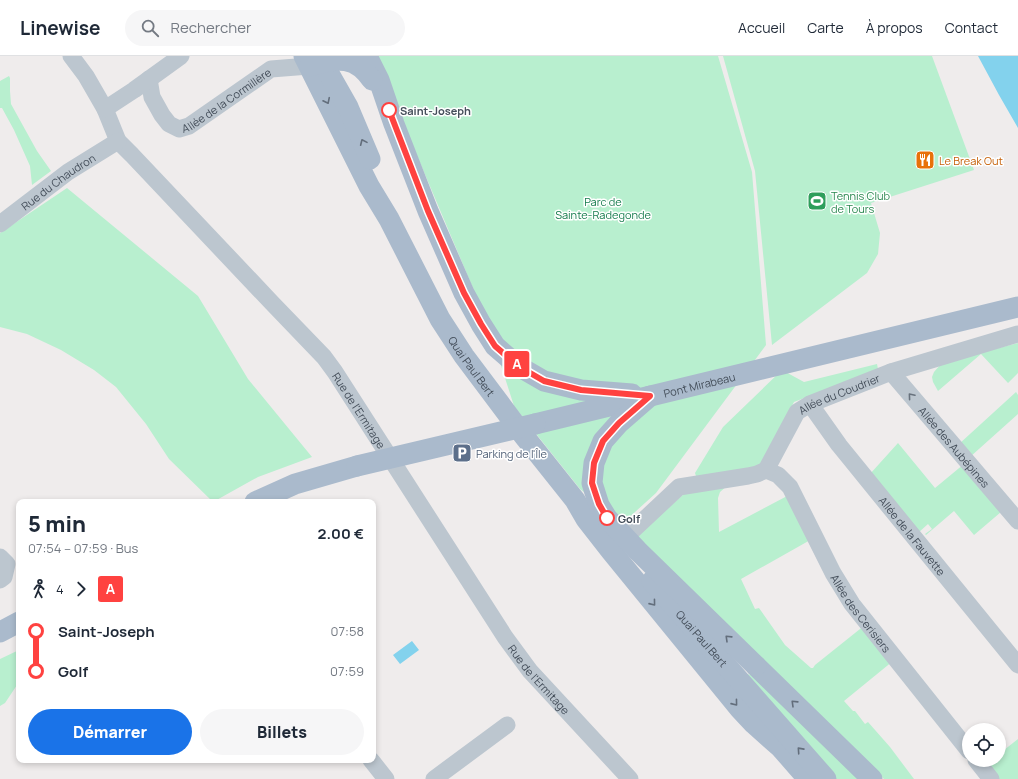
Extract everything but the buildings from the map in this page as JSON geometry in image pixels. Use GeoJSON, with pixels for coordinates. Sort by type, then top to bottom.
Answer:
{"type":"FeatureCollection","features":[{"type":"Feature","properties":{"kind":"main road"},"geometry":{"type":"LineString","coordinates":[[367,56],[379,80],[394,124],[428,211],[467,299],[495,346],[518,366],[544,381],[581,390],[650,396]]}},
{"type":"Feature","properties":{"kind":"main road"},"geometry":{"type":"LineString","coordinates":[[314,60],[343,58],[352,59],[361,65],[370,76],[394,124]]}},
{"type":"Feature","properties":{"kind":"main road","name":"Quai Paul Bert"},"geometry":{"type":"LineString","coordinates":[[314,60],[342,96],[367,151],[389,219],[440,318],[464,356],[524,436],[575,500],[586,519],[614,548],[663,592],[826,779]]}},
{"type":"Feature","properties":{"kind":"main road","name":"Pont Mirabeau"},"geometry":{"type":"LineString","coordinates":[[262,499],[295,484],[357,466],[1018,308]]}},
{"type":"Feature","properties":{"kind":"main road"},"geometry":{"type":"LineString","coordinates":[[650,396],[619,423],[603,441],[594,463],[592,483],[599,504],[607,518],[638,551],[872,779]]}},
{"type":"Feature","properties":{"kind":"main road","name":"Quai Paul Bert"},"geometry":{"type":"LineString","coordinates":[[614,548],[740,709],[754,724],[781,748],[808,779]]}},
{"type":"Feature","properties":{"kind":"main road"},"geometry":{"type":"LineString","coordinates":[[0,632],[16,624]]}},
{"type":"Feature","properties":{"kind":"street","name":"Rue de l'Ermitage"},"geometry":{"type":"LineString","coordinates":[[71,56],[86,76],[105,109],[118,141],[324,357],[505,637],[530,671],[630,779]]}},
{"type":"Feature","properties":{"kind":"street"},"geometry":{"type":"LineString","coordinates":[[105,109],[181,56]]}},
{"type":"Feature","properties":{"kind":"street","name":"Allée de la Cormillère"},"geometry":{"type":"LineString","coordinates":[[149,79],[152,97],[162,115],[169,124],[179,129],[190,126],[271,70],[314,60]]}},
{"type":"Feature","properties":{"kind":"street","name":"Rue du Chaudron"},"geometry":{"type":"LineString","coordinates":[[0,224],[68,172],[118,141]]}},
{"type":"Feature","properties":{"kind":"street","name":"Allée du Coudrier"},"geometry":{"type":"LineString","coordinates":[[766,470],[797,412],[810,404],[891,372],[1018,334]]}},
{"type":"Feature","properties":{"kind":"street","name":"Allée des Aubépines"},"geometry":{"type":"LineString","coordinates":[[891,372],[1018,521]]}},
{"type":"Feature","properties":{"kind":"street","name":"Allée de la Fauvette"},"geometry":{"type":"LineString","coordinates":[[810,404],[839,445],[1018,665]]}},
{"type":"Feature","properties":{"kind":"street"},"geometry":{"type":"LineString","coordinates":[[614,548],[679,487],[748,476],[766,470]]}},
{"type":"Feature","properties":{"kind":"street","name":"Allée des Cerisiers"},"geometry":{"type":"LineString","coordinates":[[766,470],[778,475],[790,487],[833,573],[852,604],[962,742]]}},
{"type":"Feature","properties":{"kind":"street"},"geometry":{"type":"LineString","coordinates":[[0,557],[7,564],[4,577],[0,580]]}},
{"type":"Feature","properties":{"kind":"street"},"geometry":{"type":"LineString","coordinates":[[434,779],[507,725]]}},
{"type":"Feature","properties":{"kind":"street"},"geometry":{"type":"LineString","coordinates":[[374,763],[386,779]]}},
{"type":"Feature","properties":{"kind":"street"},"geometry":{"type":"LineString","coordinates":[[982,767],[991,779]]}},
{"type":"Feature","properties":{"kind":"green space","name":"Parc de Sainte-Radegonde"},"geometry":{"type":"Polygon","coordinates":[[[375,56],[718,56],[752,172],[766,345],[656,493],[624,522],[580,489],[514,406],[486,319],[375,56]]]}},
{"type":"Feature","properties":{"kind":"green space","name":"Tennis Club de Tours"},"geometry":{"type":"Polygon","coordinates":[[[723,56],[932,56],[974,170],[871,203],[880,233],[878,254],[867,273],[772,345],[755,171],[723,56]]]}},
{"type":"Feature","properties":{"kind":"green space"},"geometry":{"type":"Polygon","coordinates":[[[9,76],[11,104],[37,151],[51,171],[32,185],[30,166],[14,130],[2,108],[0,108],[0,81],[9,76]]]}},
{"type":"Feature","properties":{"kind":"green space"},"geometry":{"type":"Polygon","coordinates":[[[67,188],[198,296],[248,379],[312,457],[258,477],[218,499],[210,499],[169,459],[146,424],[116,387],[94,370],[61,350],[27,334],[0,327],[0,233],[67,188]]]}},
{"type":"Feature","properties":{"kind":"green space"},"geometry":{"type":"Polygon","coordinates":[[[1018,343],[1018,373],[1008,383],[981,354],[938,391],[933,382],[932,377],[934,372],[940,365],[1018,343]]]}},
{"type":"Feature","properties":{"kind":"green space"},"geometry":{"type":"Polygon","coordinates":[[[877,364],[878,369],[794,402],[761,466],[697,479],[695,473],[723,427],[782,370],[804,382],[877,364]]]}},
{"type":"Feature","properties":{"kind":"green space"},"geometry":{"type":"Polygon","coordinates":[[[1016,392],[1018,395],[1018,414],[970,457],[959,444],[1016,392]]]}},
{"type":"Feature","properties":{"kind":"green space"},"geometry":{"type":"Polygon","coordinates":[[[898,443],[935,488],[964,464],[1001,512],[974,535],[954,511],[926,535],[925,534],[932,529],[928,524],[918,533],[870,474],[898,443]]]}},
{"type":"Feature","properties":{"kind":"green space"},"geometry":{"type":"Polygon","coordinates":[[[728,485],[720,492],[718,498],[719,532],[789,495],[812,539],[741,579],[755,609],[759,608],[785,645],[811,668],[813,668],[865,625],[893,661],[844,701],[853,711],[855,711],[865,724],[868,722],[890,747],[914,779],[884,779],[634,538],[685,493],[728,485]]]}},
{"type":"Feature","properties":{"kind":"green space"},"geometry":{"type":"Polygon","coordinates":[[[16,651],[16,686],[5,703],[0,706],[0,659],[16,651]]]}},
{"type":"Feature","properties":{"kind":"green space"},"geometry":{"type":"Polygon","coordinates":[[[743,673],[755,676],[861,779],[835,779],[743,673]]]}},
{"type":"Feature","properties":{"kind":"green space"},"geometry":{"type":"Polygon","coordinates":[[[1018,739],[1018,779],[998,779],[988,767],[1006,767],[1006,748],[1018,739]]]}},
{"type":"Feature","properties":{"kind":"water"},"geometry":{"type":"Polygon","coordinates":[[[978,56],[1018,56],[1018,128],[999,95],[978,56]]]}},
{"type":"Feature","properties":{"kind":"water"},"geometry":{"type":"Polygon","coordinates":[[[412,641],[419,650],[400,664],[393,655],[412,641]]]}},
{"type":"Feature","properties":{"kind":"bus line","name":"A"},"geometry":{"type":"LineString","coordinates":[[389,110],[428,211],[464,293],[495,346],[518,366],[544,381],[581,390],[650,396],[619,423],[603,441],[594,463],[592,483],[599,504],[607,518]]}},
{"type":"Feature","properties":{"kind":"place","name":"Saint-Joseph"},"geometry":{"type":"Point","coordinates":[389,110]}},
{"type":"Feature","properties":{"kind":"place","name":"Le Break Out"},"geometry":{"type":"Point","coordinates":[925,160]}},
{"type":"Feature","properties":{"kind":"place","name":"Tennis Club de Tours"},"geometry":{"type":"Point","coordinates":[817,201]}},
{"type":"Feature","properties":{"kind":"place","name":"Parking de l'Île"},"geometry":{"type":"Point","coordinates":[462,453]}},
{"type":"Feature","properties":{"kind":"place","name":"Golf"},"geometry":{"type":"Point","coordinates":[607,518]}}]}
